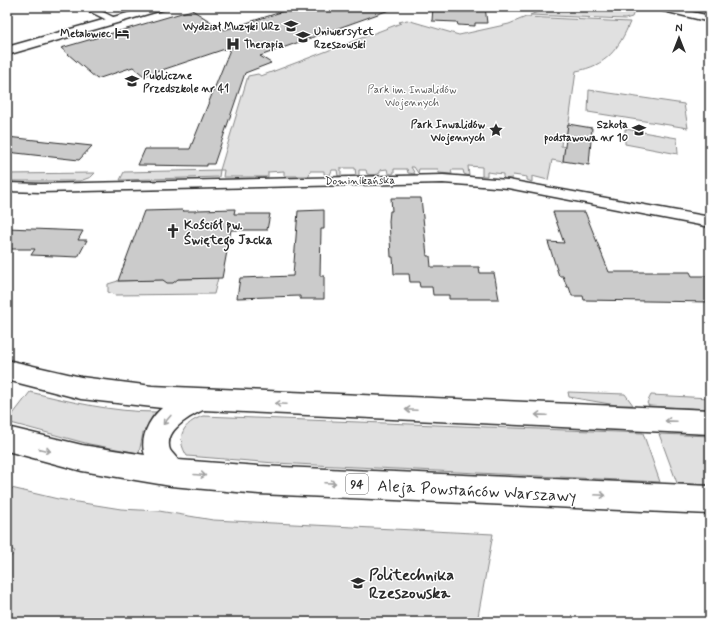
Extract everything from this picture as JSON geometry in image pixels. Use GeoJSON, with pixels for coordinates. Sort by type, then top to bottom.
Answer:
{"type":"FeatureCollection","features":[{"type":"Feature","properties":{"kind":"main road"},"geometry":{"type":"LineString","coordinates":[[7,51],[161,7]]}},
{"type":"Feature","properties":{"kind":"main road"},"geometry":{"type":"LineString","coordinates":[[7,370],[81,388],[152,397],[710,422]]}},
{"type":"Feature","properties":{"kind":"main road"},"geometry":{"type":"LineString","coordinates":[[171,473],[162,461],[157,450],[157,438],[162,426],[170,416],[182,407],[199,400]]}},
{"type":"Feature","properties":{"kind":"main road","name":"Aleja Powstańców Warszawy"},"geometry":{"type":"LineString","coordinates":[[7,439],[82,458],[171,473],[259,480],[710,500]]}},
{"type":"Feature","properties":{"kind":"street"},"geometry":{"type":"LineString","coordinates":[[86,7],[114,20]]}},
{"type":"Feature","properties":{"kind":"street"},"geometry":{"type":"LineString","coordinates":[[658,7],[710,19]]}},
{"type":"Feature","properties":{"kind":"street","name":"Dominikańska"},"geometry":{"type":"LineString","coordinates":[[7,187],[48,188],[443,179],[508,184],[710,222]]}},
{"type":"Feature","properties":{"kind":"green space"},"geometry":{"type":"Polygon","coordinates":[[[562,7],[636,7],[632,17],[625,19],[530,15],[547,8],[554,11],[562,7]]]}},
{"type":"Feature","properties":{"kind":"green space","name":"Park im. Inwalidów Wojennych"},"geometry":{"type":"Polygon","coordinates":[[[526,17],[630,22],[626,32],[610,55],[596,65],[576,71],[567,137],[562,137],[561,146],[565,147],[563,162],[552,160],[548,180],[532,176],[532,182],[527,180],[527,177],[513,175],[512,178],[505,179],[503,174],[487,172],[487,176],[482,176],[482,167],[468,166],[469,176],[464,174],[463,170],[451,170],[452,174],[439,173],[438,169],[419,169],[418,173],[414,167],[411,167],[415,174],[408,173],[407,169],[394,169],[394,173],[392,174],[388,173],[387,169],[380,170],[380,173],[374,175],[367,174],[366,170],[359,170],[359,175],[356,176],[355,168],[341,168],[341,176],[338,176],[337,170],[332,170],[330,175],[324,174],[324,171],[310,171],[309,176],[284,176],[284,171],[268,172],[268,177],[223,177],[224,170],[220,170],[248,76],[258,74],[261,76],[407,20],[459,35],[509,24],[526,17]]]}},
{"type":"Feature","properties":{"kind":"green space"},"geometry":{"type":"Polygon","coordinates":[[[589,90],[684,104],[688,128],[588,112],[589,90]]]}},
{"type":"Feature","properties":{"kind":"green space"},"geometry":{"type":"Polygon","coordinates":[[[625,129],[677,138],[678,154],[625,144],[625,129]]]}},
{"type":"Feature","properties":{"kind":"green space"},"geometry":{"type":"Polygon","coordinates":[[[220,170],[219,177],[120,180],[124,172],[220,170]]]}},
{"type":"Feature","properties":{"kind":"green space"},"geometry":{"type":"Polygon","coordinates":[[[95,173],[91,177],[80,181],[7,181],[7,174],[95,173]]]}},
{"type":"Feature","properties":{"kind":"green space"},"geometry":{"type":"Polygon","coordinates":[[[218,278],[214,294],[115,295],[108,292],[108,284],[118,281],[218,278]]]}},
{"type":"Feature","properties":{"kind":"green space"},"geometry":{"type":"Polygon","coordinates":[[[30,392],[77,403],[108,408],[140,412],[156,412],[143,433],[139,453],[89,444],[7,422],[30,392]]]}},
{"type":"Feature","properties":{"kind":"green space"},"geometry":{"type":"Polygon","coordinates":[[[568,392],[625,394],[633,405],[616,405],[569,397],[568,392]]]}},
{"type":"Feature","properties":{"kind":"green space"},"geometry":{"type":"Polygon","coordinates":[[[651,395],[710,398],[710,409],[649,406],[647,403],[651,395]]]}},
{"type":"Feature","properties":{"kind":"green space"},"geometry":{"type":"Polygon","coordinates":[[[203,416],[643,433],[660,482],[275,463],[187,456],[183,449],[182,443],[183,432],[190,423],[203,416]]]}},
{"type":"Feature","properties":{"kind":"green space"},"geometry":{"type":"Polygon","coordinates":[[[659,434],[710,436],[710,485],[677,483],[659,434]]]}},
{"type":"Feature","properties":{"kind":"green space","name":"Politechnika Rzeszowska"},"geometry":{"type":"Polygon","coordinates":[[[7,487],[58,499],[121,509],[159,511],[213,520],[493,534],[477,622],[7,622],[7,562],[15,551],[7,547],[7,487]]]}},
{"type":"Feature","properties":{"kind":"building"},"geometry":{"type":"Polygon","coordinates":[[[297,7],[392,7],[392,9],[260,56],[271,63],[245,73],[214,164],[207,164],[207,166],[138,165],[145,149],[190,149],[231,47],[144,76],[133,67],[97,79],[61,48],[192,10],[224,30],[297,7]]]}},
{"type":"Feature","properties":{"kind":"building"},"geometry":{"type":"Polygon","coordinates":[[[433,7],[485,7],[487,23],[475,23],[475,26],[458,25],[457,22],[432,21],[433,7]]]}},
{"type":"Feature","properties":{"kind":"building"},"geometry":{"type":"Polygon","coordinates":[[[568,124],[592,128],[589,165],[563,161],[568,124]]]}},
{"type":"Feature","properties":{"kind":"building"},"geometry":{"type":"Polygon","coordinates":[[[7,137],[92,146],[79,160],[7,152],[7,137]]]}},
{"type":"Feature","properties":{"kind":"building"},"geometry":{"type":"Polygon","coordinates":[[[391,198],[421,198],[427,256],[430,256],[431,267],[479,267],[480,273],[494,273],[499,299],[449,299],[449,295],[433,295],[432,287],[420,287],[419,282],[410,282],[409,274],[394,274],[393,257],[391,257],[389,221],[390,211],[392,211],[391,198]]]}},
{"type":"Feature","properties":{"kind":"building","name":"Kościół pw. Świętego Jacka"},"geometry":{"type":"Polygon","coordinates":[[[235,209],[234,214],[270,214],[267,230],[231,230],[222,278],[178,279],[173,283],[167,283],[163,280],[118,281],[144,211],[235,209]]]}},
{"type":"Feature","properties":{"kind":"building"},"geometry":{"type":"Polygon","coordinates":[[[324,210],[324,229],[321,229],[320,276],[324,276],[324,299],[300,299],[300,296],[237,298],[240,278],[293,276],[298,211],[324,210]]]}},
{"type":"Feature","properties":{"kind":"building"},"geometry":{"type":"Polygon","coordinates":[[[553,212],[585,212],[609,272],[690,272],[692,276],[710,276],[710,302],[584,300],[583,296],[572,296],[563,276],[559,276],[548,242],[564,243],[553,212]]]}},
{"type":"Feature","properties":{"kind":"building"},"geometry":{"type":"Polygon","coordinates":[[[7,228],[83,231],[78,240],[87,240],[78,257],[31,255],[35,249],[7,249],[7,228]]]}},
{"type":"Feature","properties":{"kind":"place","name":"Wydział Muzyki URz"},"geometry":{"type":"Point","coordinates":[291,26]}},
{"type":"Feature","properties":{"kind":"place","name":"Metalowiec"},"geometry":{"type":"Point","coordinates":[122,33]}},
{"type":"Feature","properties":{"kind":"place","name":"Uniwersytet Rzeszowski"},"geometry":{"type":"Point","coordinates":[303,37]}},
{"type":"Feature","properties":{"kind":"place","name":"Therapia"},"geometry":{"type":"Point","coordinates":[233,44]}},
{"type":"Feature","properties":{"kind":"place","name":"Publiczne Przedszkole nr 41"},"geometry":{"type":"Point","coordinates":[132,81]}},
{"type":"Feature","properties":{"kind":"place","name":"Park Inwalidów Wojennych"},"geometry":{"type":"Point","coordinates":[496,130]}},
{"type":"Feature","properties":{"kind":"place","name":"Szkoła podstawowa nr 10"},"geometry":{"type":"Point","coordinates":[639,130]}},
{"type":"Feature","properties":{"kind":"place","name":"Kościół pw. Świętego Jacka"},"geometry":{"type":"Point","coordinates":[173,231]}},
{"type":"Feature","properties":{"kind":"place","name":"Politechnika Rzeszowska"},"geometry":{"type":"Point","coordinates":[358,583]}}]}
